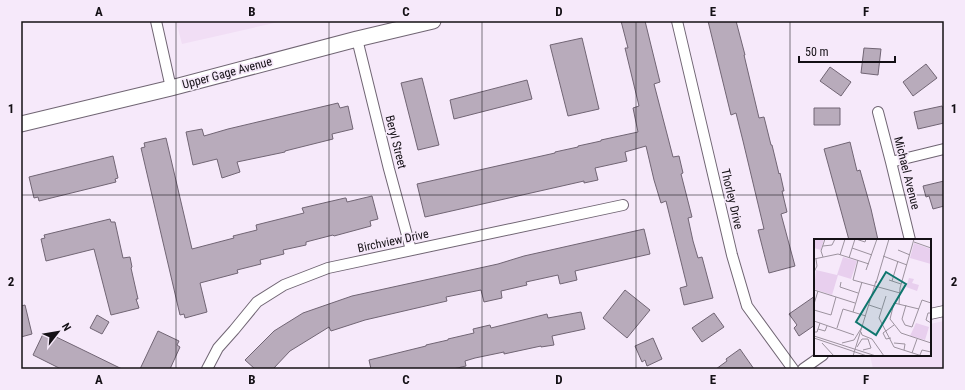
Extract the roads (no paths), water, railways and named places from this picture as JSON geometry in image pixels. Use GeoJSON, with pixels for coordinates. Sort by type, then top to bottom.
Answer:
{"type":"FeatureCollection","features":[{"type":"Feature","properties":{"kind":"main road","name":"Upper Gage Avenue"},"geometry":{"type":"LineString","coordinates":[[21,124],[171,88],[357,39],[433,21]]}},
{"type":"Feature","properties":{"kind":"street"},"geometry":{"type":"LineString","coordinates":[[156,21],[171,88]]}},
{"type":"Feature","properties":{"kind":"street","name":"Thorley Drive"},"geometry":{"type":"LineString","coordinates":[[677,21],[732,255],[747,306],[792,369]]}},
{"type":"Feature","properties":{"kind":"street","name":"Beryl Street"},"geometry":{"type":"LineString","coordinates":[[357,39],[389,169],[411,250]]}},
{"type":"Feature","properties":{"kind":"street","name":"Michael Avenue"},"geometry":{"type":"LineString","coordinates":[[878,112],[892,162],[910,239]]}},
{"type":"Feature","properties":{"kind":"street"},"geometry":{"type":"LineString","coordinates":[[892,162],[944,149]]}},
{"type":"Feature","properties":{"kind":"street","name":"Birchview Drive"},"geometry":{"type":"LineString","coordinates":[[207,369],[218,348],[257,302],[284,285],[328,268],[623,205]]}},
{"type":"Feature","properties":{"kind":"street"},"geometry":{"type":"LineString","coordinates":[[931,314],[944,311]]}},
{"type":"Feature","properties":{"kind":"street"},"geometry":{"type":"LineString","coordinates":[[803,369],[822,356]]}}]}
